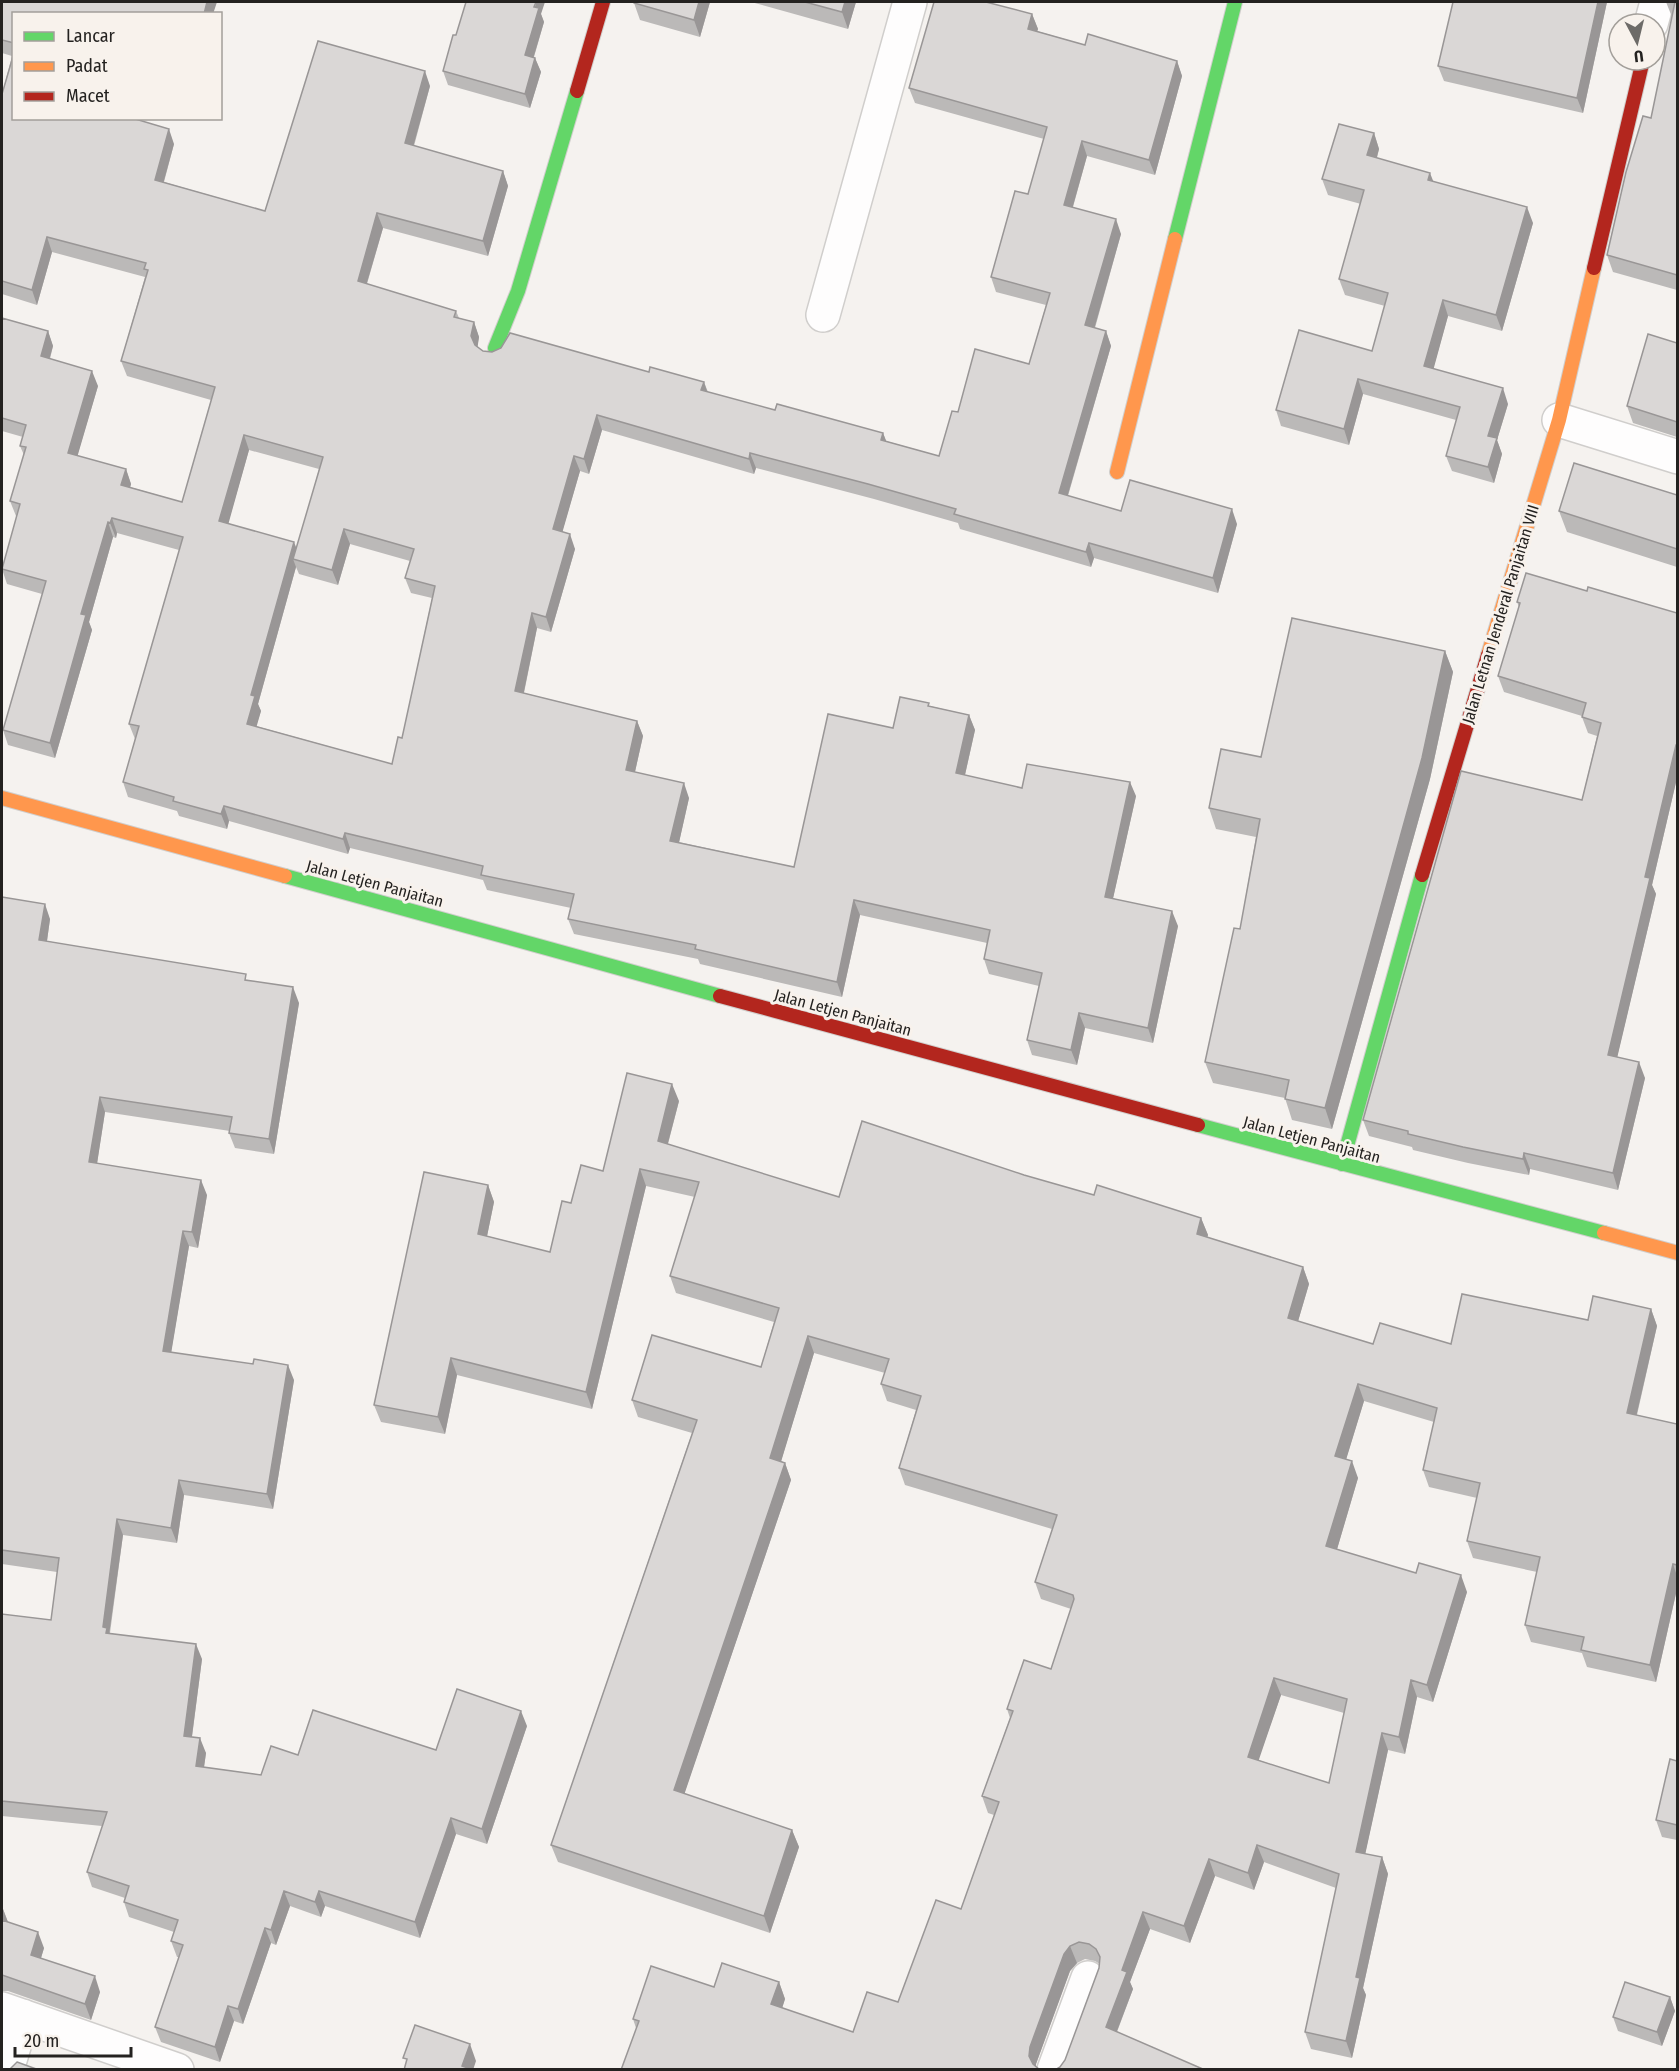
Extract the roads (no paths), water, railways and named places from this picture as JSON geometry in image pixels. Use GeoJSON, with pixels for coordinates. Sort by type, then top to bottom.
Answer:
{"type":"FeatureCollection","features":[{"type":"Feature","properties":{"kind":"main road"},"geometry":{"type":"LineString","coordinates":[[495,348],[518,291],[603,2]]}},
{"type":"Feature","properties":{"kind":"main road"},"geometry":{"type":"LineString","coordinates":[[1117,472],[1235,2]]}},
{"type":"Feature","properties":{"kind":"main road","name":"Jalan Letnan Jenderal Panjaitan VIII"},"geometry":{"type":"LineString","coordinates":[[1342,1164],[1430,846],[1559,420],[1640,72]]}},
{"type":"Feature","properties":{"kind":"main road","name":"Jalan Letjen Panjaitan"},"geometry":{"type":"LineString","coordinates":[[2,798],[919,1051],[1677,1253]]}},
{"type":"Feature","properties":{"kind":"street"},"geometry":{"type":"LineString","coordinates":[[823,315],[910,2]]}},
{"type":"Feature","properties":{"kind":"street"},"geometry":{"type":"LineString","coordinates":[[1559,420],[1677,457]]}},
{"type":"Feature","properties":{"kind":"street"},"geometry":{"type":"LineString","coordinates":[[1054,2070],[1088,1978]]}},
{"type":"Feature","properties":{"kind":"street"},"geometry":{"type":"LineString","coordinates":[[7,2070],[12,2012],[177,2070]]}}]}
